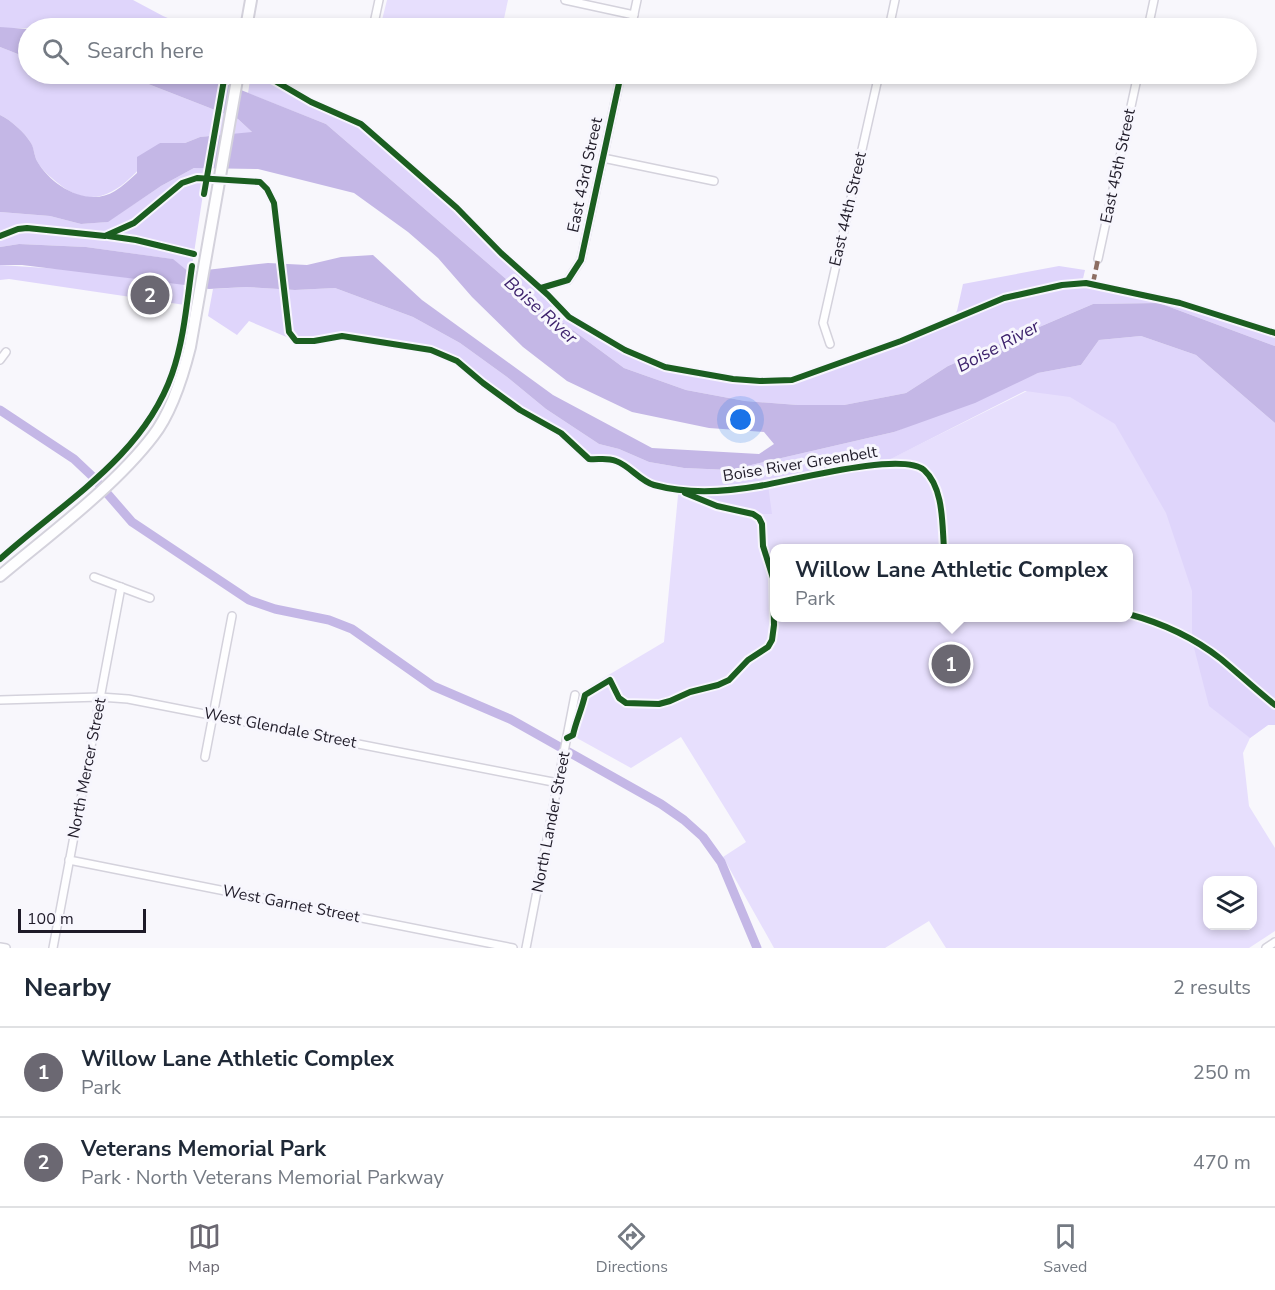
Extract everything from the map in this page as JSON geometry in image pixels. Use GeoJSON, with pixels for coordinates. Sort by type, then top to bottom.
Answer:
{"type":"FeatureCollection","features":[{"type":"Feature","properties":{"kind":"main road"},"geometry":{"type":"LineString","coordinates":[[248,18],[251,0]]}},
{"type":"Feature","properties":{"kind":"main road"},"geometry":{"type":"LineString","coordinates":[[0,576],[115,478],[154,435],[180,383],[195,317],[236,84]]}},
{"type":"Feature","properties":{"kind":"street"},"geometry":{"type":"LineString","coordinates":[[375,18],[379,0]]}},
{"type":"Feature","properties":{"kind":"street"},"geometry":{"type":"LineString","coordinates":[[565,0],[634,15]]}},
{"type":"Feature","properties":{"kind":"street"},"geometry":{"type":"LineString","coordinates":[[633,18],[638,0]]}},
{"type":"Feature","properties":{"kind":"street"},"geometry":{"type":"LineString","coordinates":[[891,18],[895,0]]}},
{"type":"Feature","properties":{"kind":"street"},"geometry":{"type":"LineString","coordinates":[[1150,18],[1154,0]]}},
{"type":"Feature","properties":{"kind":"street","name":"East 43rd Street"},"geometry":{"type":"LineString","coordinates":[[568,280],[580,260],[619,84]]}},
{"type":"Feature","properties":{"kind":"street","name":"East 44th Street"},"geometry":{"type":"LineString","coordinates":[[830,344],[823,323],[877,84]]}},
{"type":"Feature","properties":{"kind":"street","name":"East 45th Street"},"geometry":{"type":"LineString","coordinates":[[1098,259],[1136,84]]}},
{"type":"Feature","properties":{"kind":"street"},"geometry":{"type":"LineString","coordinates":[[603,158],[714,182]]}},
{"type":"Feature","properties":{"kind":"street"},"geometry":{"type":"LineString","coordinates":[[0,360],[6,352]]}},
{"type":"Feature","properties":{"kind":"street"},"geometry":{"type":"LineString","coordinates":[[94,577],[150,598]]}},
{"type":"Feature","properties":{"kind":"street","name":"North Mercer Street"},"geometry":{"type":"LineString","coordinates":[[53,948],[121,587]]}},
{"type":"Feature","properties":{"kind":"street"},"geometry":{"type":"LineString","coordinates":[[204,757],[232,616]]}},
{"type":"Feature","properties":{"kind":"street","name":"North Lander Street"},"geometry":{"type":"LineString","coordinates":[[526,948],[575,695]]}},
{"type":"Feature","properties":{"kind":"street","name":"West Glendale Street"},"geometry":{"type":"LineString","coordinates":[[0,700],[100,697],[128,699],[558,783]]}},
{"type":"Feature","properties":{"kind":"street","name":"West Garnet Street"},"geometry":{"type":"LineString","coordinates":[[69,860],[513,948]]}},
{"type":"Feature","properties":{"kind":"street"},"geometry":{"type":"LineString","coordinates":[[1266,948],[1275,942]]}},
{"type":"Feature","properties":{"kind":"street"},"geometry":{"type":"LineString","coordinates":[[0,947],[6,948]]}},
{"type":"Feature","properties":{"kind":"shaded area"},"geometry":{"type":"Polygon","coordinates":[[[0,0],[133,0],[168,18],[18,18],[18,28],[0,27],[0,0]]]}},
{"type":"Feature","properties":{"kind":"shaded area"},"geometry":{"type":"Polygon","coordinates":[[[387,0],[508,0],[504,18],[382,18],[387,0]]]}},
{"type":"Feature","properties":{"kind":"shaded area"},"geometry":{"type":"Polygon","coordinates":[[[0,47],[18,54],[18,84],[148,84],[238,119],[253,133],[200,137],[185,143],[160,143],[141,167],[119,187],[106,194],[93,197],[78,195],[63,187],[45,172],[39,165],[28,139],[13,123],[0,115],[0,47]]]}},
{"type":"Feature","properties":{"kind":"shaded area"},"geometry":{"type":"Polygon","coordinates":[[[249,84],[280,84],[311,102],[361,124],[457,208],[501,253],[576,322],[625,350],[683,372],[760,381],[781,381],[805,377],[949,322],[957,311],[963,284],[1059,266],[1085,270],[1082,283],[1093,283],[1180,303],[1267,329],[1275,333],[1275,346],[1159,303],[1093,304],[948,366],[906,393],[844,405],[798,405],[745,401],[686,390],[624,368],[520,291],[326,124],[248,93],[249,84]]]}},
{"type":"Feature","properties":{"kind":"shaded area"},"geometry":{"type":"Polygon","coordinates":[[[194,168],[207,168],[192,266],[187,264],[189,272],[172,259],[86,247],[19,244],[0,247],[0,212],[50,216],[81,224],[107,222],[161,186],[194,168]]]}},
{"type":"Feature","properties":{"kind":"shaded area"},"geometry":{"type":"Polygon","coordinates":[[[0,265],[183,277],[185,305],[9,279],[0,280],[0,265]]]}},
{"type":"Feature","properties":{"kind":"shaded area"},"geometry":{"type":"Polygon","coordinates":[[[246,287],[295,290],[335,288],[413,317],[460,343],[546,409],[599,444],[619,449],[649,462],[684,468],[730,470],[894,432],[1038,373],[1081,365],[1099,340],[1141,336],[1196,355],[1275,423],[1275,725],[1268,725],[1250,738],[1209,706],[1192,640],[1192,591],[1166,513],[1115,424],[1070,397],[1025,391],[879,465],[768,485],[772,514],[753,514],[717,506],[677,488],[652,484],[618,461],[602,458],[589,459],[561,433],[520,410],[457,361],[431,350],[342,336],[314,341],[296,341],[249,321],[237,335],[208,316],[213,289],[246,287]]]}},
{"type":"Feature","properties":{"kind":"shaded area"},"geometry":{"type":"Polygon","coordinates":[[[1149,350],[1275,725],[1268,725],[1250,738],[1243,753],[1249,806],[1275,848],[1275,931],[1249,948],[946,948],[929,921],[885,948],[774,948],[723,857],[746,842],[681,737],[631,768],[575,737],[590,686],[664,642],[679,485],[882,463],[1049,380],[1149,350]]]}},
{"type":"Feature","properties":{"kind":"water"},"geometry":{"type":"Polygon","coordinates":[[[0,27],[18,28],[18,54],[0,47],[0,27]]]}},
{"type":"Feature","properties":{"kind":"water","name":"Boise River"},"geometry":{"type":"Polygon","coordinates":[[[148,84],[226,84],[326,124],[520,291],[624,368],[686,390],[745,401],[798,405],[844,405],[906,393],[948,366],[1093,304],[1159,303],[1275,346],[1275,423],[1196,355],[1141,336],[1099,340],[1081,365],[1038,373],[975,403],[894,432],[730,470],[684,468],[649,462],[619,449],[599,444],[546,409],[460,343],[413,317],[335,288],[209,289],[22,265],[0,265],[0,247],[19,244],[86,247],[173,259],[189,272],[268,263],[307,265],[341,257],[373,255],[422,300],[553,395],[652,448],[759,454],[774,444],[764,432],[709,428],[632,412],[567,381],[523,347],[472,297],[438,258],[408,232],[354,193],[258,169],[194,168],[161,186],[108,222],[81,224],[50,216],[0,212],[0,115],[13,123],[25,135],[32,145],[37,161],[51,179],[71,192],[93,197],[104,196],[124,185],[137,173],[137,157],[160,143],[185,143],[200,137],[252,132],[238,119],[148,84]]]}},
{"type":"Feature","properties":{"kind":"waterway"},"geometry":{"type":"LineString","coordinates":[[0,410],[74,459],[132,522],[249,600],[275,609],[329,620],[352,629],[433,686],[510,719],[661,804],[684,820],[703,837],[721,862],[757,948]]}},
{"type":"Feature","properties":{"kind":"marked path"},"geometry":{"type":"LineString","coordinates":[[1093,283],[1098,259]]}},
{"type":"Feature","properties":{"kind":"cycle path"},"geometry":{"type":"LineString","coordinates":[[204,194],[223,84]]}},
{"type":"Feature","properties":{"kind":"cycle path"},"geometry":{"type":"LineString","coordinates":[[280,84],[311,102],[361,124],[457,208],[569,317],[625,350],[665,367],[733,379],[792,380],[901,341],[1004,298],[1062,285],[1086,283],[1180,303],[1275,333]]}},
{"type":"Feature","properties":{"kind":"cycle path"},"geometry":{"type":"LineString","coordinates":[[541,288],[568,280],[581,260],[619,84]]}},
{"type":"Feature","properties":{"kind":"cycle path","name":"Boise River Greenbelt"},"geometry":{"type":"LineString","coordinates":[[0,236],[27,228],[105,236],[134,223],[182,183],[197,178],[260,182],[267,189],[274,203],[289,332],[296,341],[314,341],[342,336],[431,350],[457,361],[520,410],[561,433],[589,459],[616,461],[649,483],[667,488],[693,491],[733,490],[870,465],[912,465],[924,470],[935,487],[941,507],[944,544]]}},
{"type":"Feature","properties":{"kind":"cycle path"},"geometry":{"type":"LineString","coordinates":[[108,236],[136,240],[194,254]]}},
{"type":"Feature","properties":{"kind":"cycle path"},"geometry":{"type":"LineString","coordinates":[[0,559],[98,477],[142,430],[159,403],[176,361],[185,320],[192,266]]}},
{"type":"Feature","properties":{"kind":"cycle path"},"geometry":{"type":"LineString","coordinates":[[685,493],[717,506],[753,514],[759,518],[762,524],[763,546],[770,568]]}},
{"type":"Feature","properties":{"kind":"cycle path"},"geometry":{"type":"LineString","coordinates":[[1133,616],[1165,626],[1188,637],[1221,659],[1275,705]]}},
{"type":"Feature","properties":{"kind":"cycle path"},"geometry":{"type":"LineString","coordinates":[[567,738],[573,735],[585,695],[610,680],[619,698],[626,703],[659,704],[690,692],[718,685],[729,680],[748,660],[768,647],[772,640],[774,622]]}},
{"type":"Feature","properties":{"kind":"place","name":"Veterans Memorial Park"},"geometry":{"type":"Point","coordinates":[150,295]}},
{"type":"Feature","properties":{"kind":"place","name":"Willow Lane Athletic Complex"},"geometry":{"type":"Point","coordinates":[951,664]}}]}
